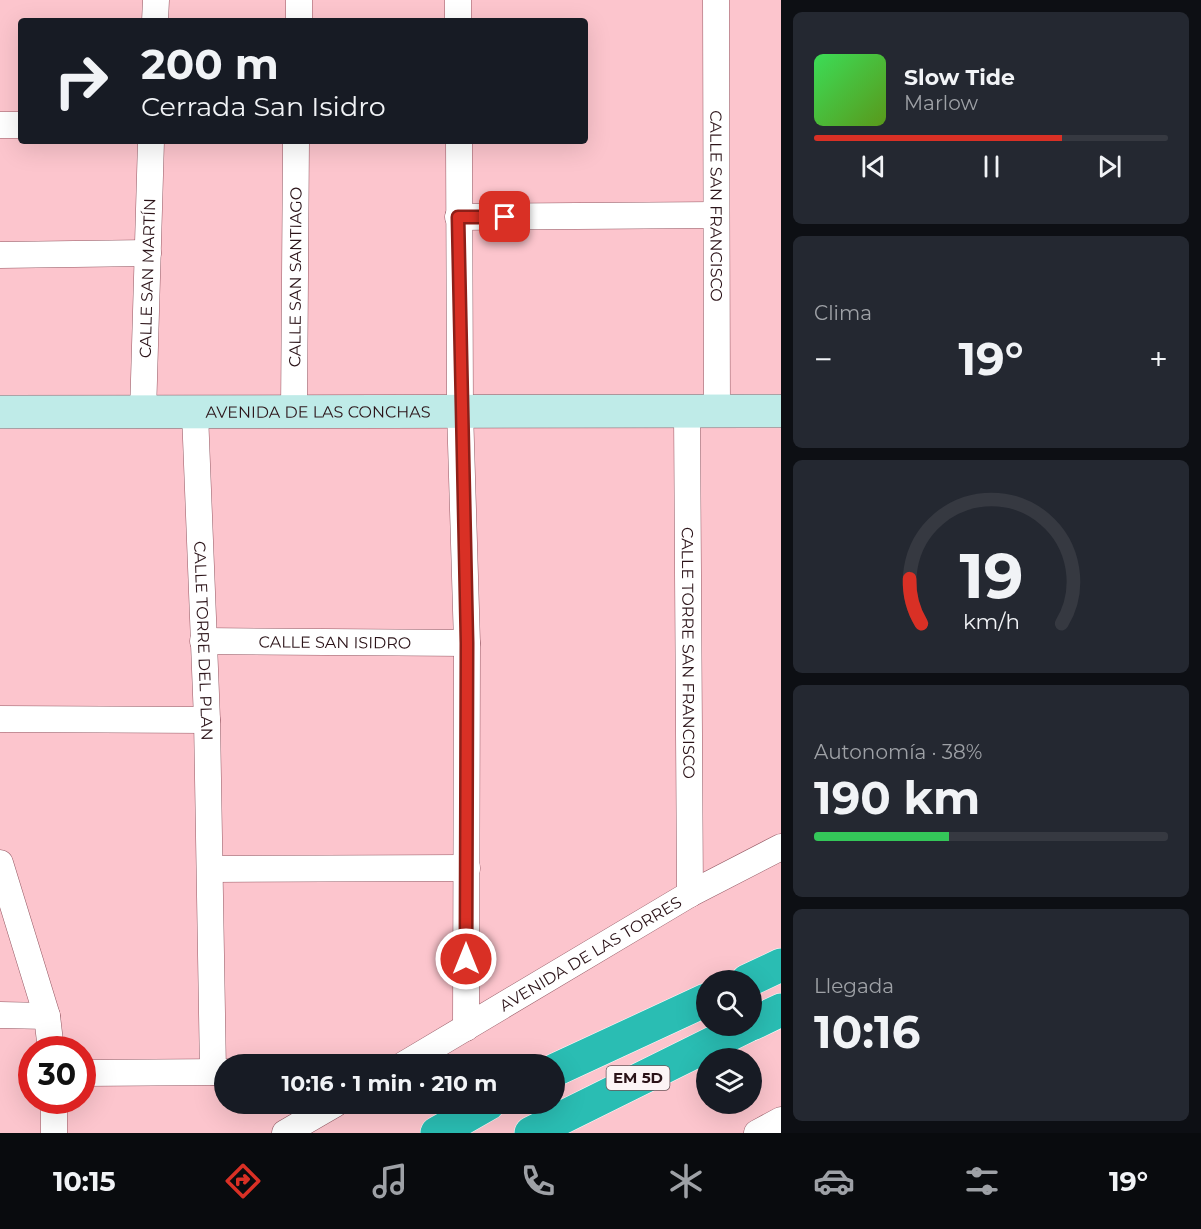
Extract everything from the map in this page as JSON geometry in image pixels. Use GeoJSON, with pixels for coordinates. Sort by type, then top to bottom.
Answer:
{"type":"FeatureCollection","features":[{"type":"Feature","properties":{"kind":"highway"},"geometry":{"type":"LineString","coordinates":[[762,974],[781,966]]}},
{"type":"Feature","properties":{"kind":"highway","name":"EM 5D"},"geometry":{"type":"LineString","coordinates":[[565,1065],[696,1005]]}},
{"type":"Feature","properties":{"kind":"highway"},"geometry":{"type":"LineString","coordinates":[[762,1019],[781,1010]]}},
{"type":"Feature","properties":{"kind":"highway","name":"EM 5D"},"geometry":{"type":"LineString","coordinates":[[531,1133],[727,1036]]}},
{"type":"Feature","properties":{"kind":"highway"},"geometry":{"type":"LineString","coordinates":[[437,1133],[470,1114]]}},
{"type":"Feature","properties":{"kind":"street"},"geometry":{"type":"LineString","coordinates":[[155,18],[156,0]]}},
{"type":"Feature","properties":{"kind":"street"},"geometry":{"type":"LineString","coordinates":[[299,0],[299,18]]}},
{"type":"Feature","properties":{"kind":"street"},"geometry":{"type":"LineString","coordinates":[[458,0],[458,18]]}},
{"type":"Feature","properties":{"kind":"street","name":"CALLE SAN FRANCISCO"},"geometry":{"type":"LineString","coordinates":[[702,412],[716,215],[716,0]]}},
{"type":"Feature","properties":{"kind":"street"},"geometry":{"type":"LineString","coordinates":[[0,124],[18,125]]}},
{"type":"Feature","properties":{"kind":"street","name":"CALLE SAN MARTÍN"},"geometry":{"type":"LineString","coordinates":[[143,414],[151,144]]}},
{"type":"Feature","properties":{"kind":"street","name":"CALLE SAN SANTIAGO"},"geometry":{"type":"LineString","coordinates":[[294,412],[296,144]]}},
{"type":"Feature","properties":{"kind":"street"},"geometry":{"type":"LineString","coordinates":[[459,144],[460,410],[467,643],[466,1028]]}},
{"type":"Feature","properties":{"kind":"street"},"geometry":{"type":"LineString","coordinates":[[458,217],[716,215]]}},
{"type":"Feature","properties":{"kind":"street"},"geometry":{"type":"LineString","coordinates":[[0,255],[148,253]]}},
{"type":"Feature","properties":{"kind":"street","name":"AVENIDA DE LAS CONCHAS"},"geometry":{"type":"LineString","coordinates":[[0,412],[143,414],[460,410],[781,411]]}},
{"type":"Feature","properties":{"kind":"street","name":"CALLE TORRE SAN FRANCISCO"},"geometry":{"type":"LineString","coordinates":[[690,894],[702,412]]}},
{"type":"Feature","properties":{"kind":"street","name":"CALLE TORRE DEL PLAN"},"geometry":{"type":"LineString","coordinates":[[195,413],[218,1054]]}},
{"type":"Feature","properties":{"kind":"street","name":"CALLE SAN ISIDRO"},"geometry":{"type":"LineString","coordinates":[[202,641],[467,643]]}},
{"type":"Feature","properties":{"kind":"street"},"geometry":{"type":"LineString","coordinates":[[0,719],[207,720]]}},
{"type":"Feature","properties":{"kind":"street","name":"AVENIDA DE LAS TORRES"},"geometry":{"type":"LineString","coordinates":[[422,1054],[690,894],[781,847]]}},
{"type":"Feature","properties":{"kind":"street"},"geometry":{"type":"LineString","coordinates":[[0,863],[47,1016],[49,1036]]}},
{"type":"Feature","properties":{"kind":"street"},"geometry":{"type":"LineString","coordinates":[[210,869],[467,868]]}},
{"type":"Feature","properties":{"kind":"street"},"geometry":{"type":"LineString","coordinates":[[0,1015],[47,1016]]}},
{"type":"Feature","properties":{"kind":"street"},"geometry":{"type":"LineString","coordinates":[[96,1073],[214,1072]]}},
{"type":"Feature","properties":{"kind":"street"},"geometry":{"type":"LineString","coordinates":[[54,1114],[54,1133]]}},
{"type":"Feature","properties":{"kind":"street"},"geometry":{"type":"LineString","coordinates":[[285,1133],[318,1114]]}},
{"type":"Feature","properties":{"kind":"street"},"geometry":{"type":"LineString","coordinates":[[757,1133],[781,1119]]}},
{"type":"Feature","properties":{"kind":"route"},"geometry":{"type":"LineString","coordinates":[[466,959],[467,643],[460,410],[458,217],[505,217]]}}]}
